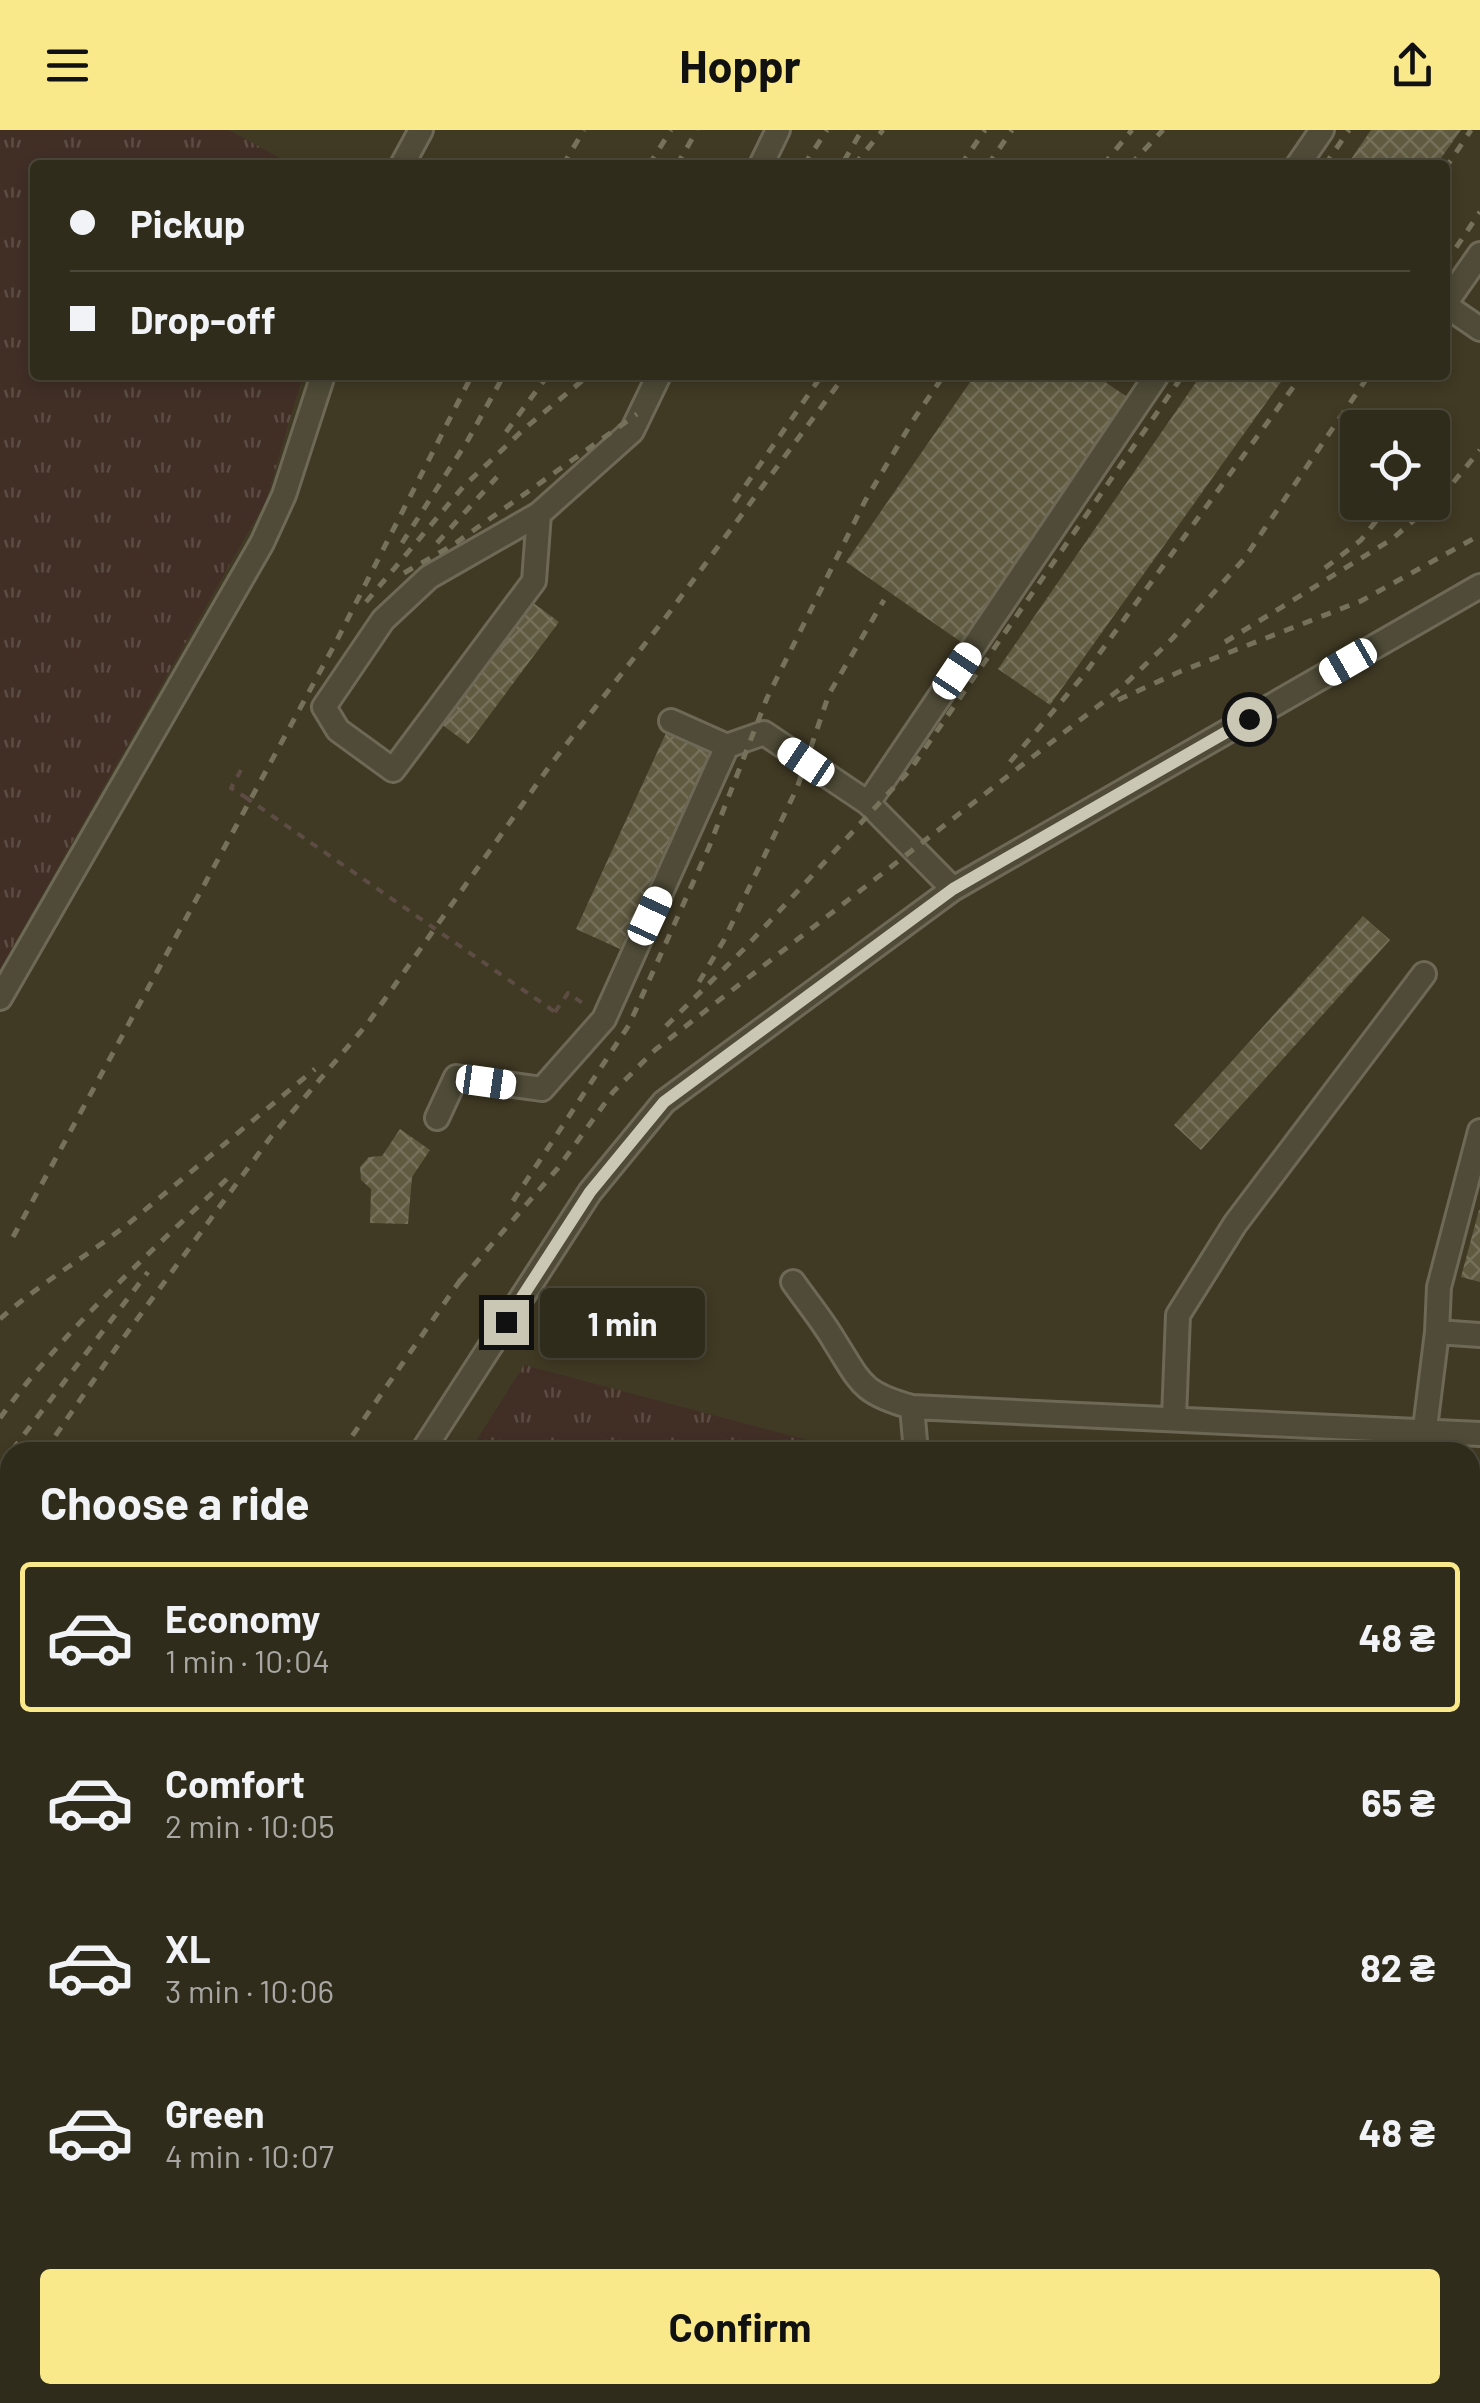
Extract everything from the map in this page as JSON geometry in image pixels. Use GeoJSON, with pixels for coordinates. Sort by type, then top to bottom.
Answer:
{"type":"FeatureCollection","features":[{"type":"Feature","properties":{"kind":"street"},"geometry":{"type":"LineString","coordinates":[[405,160],[420,130]]}},
{"type":"Feature","properties":{"kind":"street"},"geometry":{"type":"LineString","coordinates":[[763,160],[778,130]]}},
{"type":"Feature","properties":{"kind":"street"},"geometry":{"type":"LineString","coordinates":[[1301,160],[1322,130]]}},
{"type":"Feature","properties":{"kind":"street"},"geometry":{"type":"LineString","coordinates":[[1450,298],[1480,254]]}},
{"type":"Feature","properties":{"kind":"street"},"geometry":{"type":"LineString","coordinates":[[1450,308],[1480,329]]}},
{"type":"Feature","properties":{"kind":"street"},"geometry":{"type":"LineString","coordinates":[[0,998],[262,543],[284,495],[321,380]]}},
{"type":"Feature","properties":{"kind":"street"},"geometry":{"type":"LineString","coordinates":[[539,514],[534,580],[393,770],[338,730],[324,707],[383,620],[429,577],[539,514],[632,431],[657,380]]}},
{"type":"Feature","properties":{"kind":"street"},"geometry":{"type":"LineString","coordinates":[[868,803],[1153,380]]}},
{"type":"Feature","properties":{"kind":"street"},"geometry":{"type":"LineString","coordinates":[[428,1442],[590,1192],[664,1102],[953,889],[1480,586]]}},
{"type":"Feature","properties":{"kind":"street"},"geometry":{"type":"LineString","coordinates":[[671,721],[727,746],[764,733],[868,803],[953,889]]}},
{"type":"Feature","properties":{"kind":"street"},"geometry":{"type":"LineString","coordinates":[[437,1118],[456,1078],[542,1089],[604,1019],[727,746]]}},
{"type":"Feature","properties":{"kind":"street"},"geometry":{"type":"LineString","coordinates":[[1174,1418],[1178,1315],[1235,1224],[1424,974]]}},
{"type":"Feature","properties":{"kind":"street"},"geometry":{"type":"LineString","coordinates":[[1423,1442],[1440,1287],[1480,1131]]}},
{"type":"Feature","properties":{"kind":"street"},"geometry":{"type":"LineString","coordinates":[[794,1282],[837,1344],[852,1375],[891,1401],[912,1407],[1174,1418],[1423,1442],[1480,1434]]}},
{"type":"Feature","properties":{"kind":"street"},"geometry":{"type":"LineString","coordinates":[[1437,1332],[1480,1335]]}},
{"type":"Feature","properties":{"kind":"street"},"geometry":{"type":"LineString","coordinates":[[912,1407],[915,1442]]}},
{"type":"Feature","properties":{"kind":"path"},"geometry":{"type":"LineString","coordinates":[[241,770],[231,788],[556,1012],[568,992],[604,1019]]}},
{"type":"Feature","properties":{"kind":"green space"},"geometry":{"type":"Polygon","coordinates":[[[0,130],[229,130],[284,160],[30,160],[30,380],[302,380],[266,501],[0,969],[0,130]]]}},
{"type":"Feature","properties":{"kind":"green space"},"geometry":{"type":"Polygon","coordinates":[[[524,1365],[815,1442],[475,1442],[524,1365]]]}},
{"type":"Feature","properties":{"kind":"building"},"geometry":{"type":"Polygon","coordinates":[[[1371,130],[1461,130],[1440,160],[1350,160],[1371,130]]]}},
{"type":"Feature","properties":{"kind":"building"},"geometry":{"type":"Polygon","coordinates":[[[972,380],[1102,380],[1130,399],[961,642],[846,562],[972,380]]]}},
{"type":"Feature","properties":{"kind":"building"},"geometry":{"type":"Polygon","coordinates":[[[1198,380],[1282,380],[1050,705],[998,669],[1198,380]]]}},
{"type":"Feature","properties":{"kind":"building"},"geometry":{"type":"Polygon","coordinates":[[[528,599],[559,622],[468,744],[437,721],[528,599]]]}},
{"type":"Feature","properties":{"kind":"building"},"geometry":{"type":"Polygon","coordinates":[[[666,733],[709,753],[620,949],[576,929],[666,733]]]}},
{"type":"Feature","properties":{"kind":"building"},"geometry":{"type":"Polygon","coordinates":[[[1363,916],[1390,940],[1201,1150],[1174,1125],[1363,916]]]}},
{"type":"Feature","properties":{"kind":"building"},"geometry":{"type":"Polygon","coordinates":[[[400,1129],[430,1150],[412,1177],[408,1224],[370,1223],[371,1189],[361,1180],[360,1167],[369,1157],[382,1156],[400,1129]]]}},
{"type":"Feature","properties":{"kind":"building"},"geometry":{"type":"Polygon","coordinates":[[[1480,1210],[1480,1282],[1461,1277],[1480,1210]]]}},
{"type":"Feature","properties":{"kind":"railway"},"geometry":{"type":"LineString","coordinates":[[566,160],[584,130]]}},
{"type":"Feature","properties":{"kind":"railway"},"geometry":{"type":"LineString","coordinates":[[652,160],[671,130]]}},
{"type":"Feature","properties":{"kind":"railway"},"geometry":{"type":"LineString","coordinates":[[680,160],[697,130]]}},
{"type":"Feature","properties":{"kind":"railway"},"geometry":{"type":"LineString","coordinates":[[807,160],[827,130]]}},
{"type":"Feature","properties":{"kind":"railway"},"geometry":{"type":"LineString","coordinates":[[845,160],[862,130]]}},
{"type":"Feature","properties":{"kind":"railway"},"geometry":{"type":"LineString","coordinates":[[858,160],[883,130]]}},
{"type":"Feature","properties":{"kind":"railway"},"geometry":{"type":"LineString","coordinates":[[964,160],[985,130]]}},
{"type":"Feature","properties":{"kind":"railway"},"geometry":{"type":"LineString","coordinates":[[991,160],[1012,130]]}},
{"type":"Feature","properties":{"kind":"railway"},"geometry":{"type":"LineString","coordinates":[[1107,160],[1132,130]]}},
{"type":"Feature","properties":{"kind":"railway"},"geometry":{"type":"LineString","coordinates":[[1135,160],[1163,130]]}},
{"type":"Feature","properties":{"kind":"railway"},"geometry":{"type":"LineString","coordinates":[[1328,160],[1349,130]]}},
{"type":"Feature","properties":{"kind":"railway"},"geometry":{"type":"LineString","coordinates":[[1450,162],[1471,130]]}},
{"type":"Feature","properties":{"kind":"railway"},"geometry":{"type":"LineString","coordinates":[[1450,257],[1480,212]]}},
{"type":"Feature","properties":{"kind":"railway"},"geometry":{"type":"LineString","coordinates":[[13,1237],[336,642],[469,380]]}},
{"type":"Feature","properties":{"kind":"railway"},"geometry":{"type":"LineString","coordinates":[[402,543],[501,380]]}},
{"type":"Feature","properties":{"kind":"railway"},"geometry":{"type":"LineString","coordinates":[[506,432],[544,380]]}},
{"type":"Feature","properties":{"kind":"railway"},"geometry":{"type":"LineString","coordinates":[[366,602],[463,487],[583,380]]}},
{"type":"Feature","properties":{"kind":"railway"},"geometry":{"type":"LineString","coordinates":[[734,502],[819,380]]}},
{"type":"Feature","properties":{"kind":"railway"},"geometry":{"type":"LineString","coordinates":[[51,1442],[270,1138],[368,1023],[551,764],[666,617],[841,380]]}},
{"type":"Feature","properties":{"kind":"railway"},"geometry":{"type":"LineString","coordinates":[[513,1201],[629,1025],[709,847],[767,698],[865,501],[941,380]]}},
{"type":"Feature","properties":{"kind":"railway"},"geometry":{"type":"LineString","coordinates":[[666,1026],[744,949],[910,770],[1180,380]]}},
{"type":"Feature","properties":{"kind":"railway"},"geometry":{"type":"LineString","coordinates":[[1010,762],[1083,676],[1298,380]]}},
{"type":"Feature","properties":{"kind":"railway"},"geometry":{"type":"LineString","coordinates":[[460,1281],[558,1168],[613,1092],[655,1050],[1120,689],[1172,639],[1244,559],[1366,380]]}},
{"type":"Feature","properties":{"kind":"railway"},"geometry":{"type":"LineString","coordinates":[[404,573],[453,545],[637,414]]}},
{"type":"Feature","properties":{"kind":"railway"},"geometry":{"type":"LineString","coordinates":[[1225,642],[1392,539],[1442,496],[1480,450]]}},
{"type":"Feature","properties":{"kind":"railway"},"geometry":{"type":"LineString","coordinates":[[437,543],[497,477]]}},
{"type":"Feature","properties":{"kind":"railway"},"geometry":{"type":"LineString","coordinates":[[1325,568],[1361,540],[1377,520]]}},
{"type":"Feature","properties":{"kind":"railway"},"geometry":{"type":"LineString","coordinates":[[1118,700],[1361,601],[1480,535]]}},
{"type":"Feature","properties":{"kind":"railway"},"geometry":{"type":"LineString","coordinates":[[699,982],[724,940],[797,788],[829,694],[884,600]]}},
{"type":"Feature","properties":{"kind":"railway"},"geometry":{"type":"LineString","coordinates":[[0,1319],[128,1224],[315,1069]]}},
{"type":"Feature","properties":{"kind":"railway"},"geometry":{"type":"LineString","coordinates":[[0,1418],[80,1322],[230,1176]]}},
{"type":"Feature","properties":{"kind":"railway"},"geometry":{"type":"LineString","coordinates":[[18,1442],[148,1272]]}},
{"type":"Feature","properties":{"kind":"railway"},"geometry":{"type":"LineString","coordinates":[[348,1442],[466,1272]]}},
{"type":"Feature","properties":{"kind":"route"},"geometry":{"type":"LineString","coordinates":[[506,1322],[590,1192],[664,1102],[953,889],[1249,719]]}}]}
